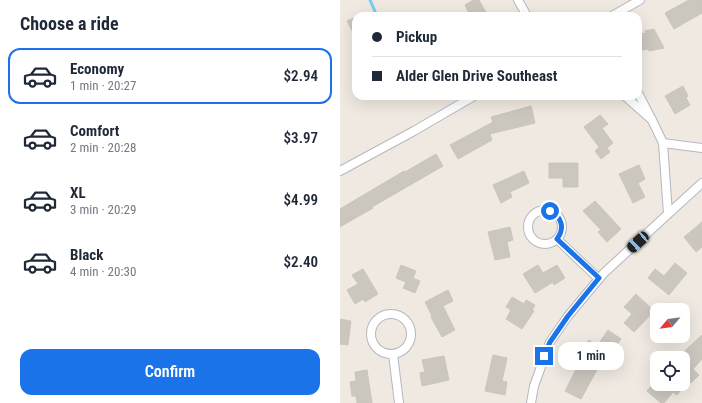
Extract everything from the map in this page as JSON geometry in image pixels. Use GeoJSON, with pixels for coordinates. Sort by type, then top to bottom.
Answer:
{"type":"FeatureCollection","features":[{"type":"Feature","properties":{"kind":"street"},"geometry":{"type":"LineString","coordinates":[[518,0],[525,12]]}},
{"type":"Feature","properties":{"kind":"street"},"geometry":{"type":"LineString","coordinates":[[619,12],[640,0]]}},
{"type":"Feature","properties":{"kind":"street"},"geometry":{"type":"LineString","coordinates":[[340,171],[467,100]]}},
{"type":"Feature","properties":{"kind":"street"},"geometry":{"type":"LineString","coordinates":[[630,100],[652,120]]}},
{"type":"Feature","properties":{"kind":"street"},"geometry":{"type":"LineString","coordinates":[[642,100],[663,143],[668,214]]}},
{"type":"Feature","properties":{"kind":"street"},"geometry":{"type":"LineString","coordinates":[[663,143],[702,148]]}},
{"type":"Feature","properties":{"kind":"street"},"geometry":{"type":"LineString","coordinates":[[531,403],[534,386],[550,342],[568,316],[599,278],[702,182]]}},
{"type":"Feature","properties":{"kind":"street"},"geometry":{"type":"LineString","coordinates":[[545,210],[558,216],[562,225],[560,235],[557,239],[554,242],[544,244],[531,238],[528,224],[532,215],[536,212],[545,210]]}},
{"type":"Feature","properties":{"kind":"street"},"geometry":{"type":"LineString","coordinates":[[557,239],[599,278]]}},
{"type":"Feature","properties":{"kind":"street"},"geometry":{"type":"LineString","coordinates":[[388,315],[394,315],[404,320],[408,324],[410,335],[407,346],[403,350],[393,354],[382,352],[377,349],[372,339],[372,328],[374,323],[383,316],[388,315]]}},
{"type":"Feature","properties":{"kind":"street"},"geometry":{"type":"LineString","coordinates":[[393,354],[399,403]]}},
{"type":"Feature","properties":{"kind":"building"},"geometry":{"type":"Polygon","coordinates":[[[473,0],[479,0],[486,12],[468,12],[465,5],[473,0]]]}},
{"type":"Feature","properties":{"kind":"building"},"geometry":{"type":"Polygon","coordinates":[[[689,0],[702,0],[702,13],[674,29],[665,13],[689,0]]]}},
{"type":"Feature","properties":{"kind":"building"},"geometry":{"type":"Polygon","coordinates":[[[352,19],[352,30],[347,21],[352,19]]]}},
{"type":"Feature","properties":{"kind":"building"},"geometry":{"type":"Polygon","coordinates":[[[654,29],[664,48],[649,51],[648,49],[642,50],[642,34],[646,33],[645,31],[654,29]]]}},
{"type":"Feature","properties":{"kind":"building"},"geometry":{"type":"Polygon","coordinates":[[[683,86],[688,96],[686,98],[690,105],[675,114],[665,96],[683,86]]]}},
{"type":"Feature","properties":{"kind":"building"},"geometry":{"type":"Polygon","coordinates":[[[531,106],[535,123],[490,134],[492,140],[458,159],[450,145],[493,122],[491,117],[531,106]]]}},
{"type":"Feature","properties":{"kind":"building"},"geometry":{"type":"Polygon","coordinates":[[[600,115],[608,124],[602,128],[613,143],[607,148],[610,152],[601,159],[595,151],[599,147],[584,127],[600,115]]]}},
{"type":"Feature","properties":{"kind":"building"},"geometry":{"type":"Polygon","coordinates":[[[436,154],[443,166],[340,227],[340,209],[436,154]]]}},
{"type":"Feature","properties":{"kind":"building"},"geometry":{"type":"Polygon","coordinates":[[[549,163],[578,163],[578,187],[563,187],[563,178],[549,178],[549,163]]]}},
{"type":"Feature","properties":{"kind":"building"},"geometry":{"type":"Polygon","coordinates":[[[639,165],[645,179],[638,183],[645,197],[633,203],[619,174],[639,165]]]}},
{"type":"Feature","properties":{"kind":"building"},"geometry":{"type":"Polygon","coordinates":[[[524,171],[529,183],[510,192],[512,197],[501,203],[493,185],[524,171]]]}},
{"type":"Feature","properties":{"kind":"building"},"geometry":{"type":"Polygon","coordinates":[[[595,201],[621,229],[607,242],[598,232],[601,230],[583,211],[595,201]]]}},
{"type":"Feature","properties":{"kind":"building"},"geometry":{"type":"Polygon","coordinates":[[[702,222],[702,247],[696,252],[684,237],[702,222]]]}},
{"type":"Feature","properties":{"kind":"building"},"geometry":{"type":"Polygon","coordinates":[[[510,227],[513,240],[507,242],[510,257],[495,260],[488,232],[510,227]]]}},
{"type":"Feature","properties":{"kind":"building"},"geometry":{"type":"Polygon","coordinates":[[[675,263],[687,273],[669,295],[648,278],[655,269],[664,276],[675,263]]]}},
{"type":"Feature","properties":{"kind":"building"},"geometry":{"type":"Polygon","coordinates":[[[401,265],[416,271],[413,278],[420,281],[415,293],[403,288],[406,282],[396,278],[401,265]]]}},
{"type":"Feature","properties":{"kind":"building"},"geometry":{"type":"Polygon","coordinates":[[[538,265],[543,273],[557,265],[565,278],[554,285],[553,282],[535,293],[523,274],[538,265]]]}},
{"type":"Feature","properties":{"kind":"building"},"geometry":{"type":"Polygon","coordinates":[[[363,269],[378,294],[365,302],[363,299],[355,304],[347,290],[358,284],[352,275],[363,269]]]}},
{"type":"Feature","properties":{"kind":"building"},"geometry":{"type":"Polygon","coordinates":[[[448,290],[453,301],[443,306],[455,330],[442,337],[425,302],[448,290]]]}},
{"type":"Feature","properties":{"kind":"building"},"geometry":{"type":"Polygon","coordinates":[[[636,294],[650,307],[650,315],[634,332],[624,323],[632,314],[624,307],[636,294]]]}},
{"type":"Feature","properties":{"kind":"building"},"geometry":{"type":"Polygon","coordinates":[[[512,297],[524,304],[526,300],[535,305],[532,310],[534,311],[522,329],[506,319],[511,310],[506,307],[512,297]]]}},
{"type":"Feature","properties":{"kind":"building"},"geometry":{"type":"Polygon","coordinates":[[[340,319],[351,321],[348,345],[340,344],[340,319]]]}},
{"type":"Feature","properties":{"kind":"building"},"geometry":{"type":"Polygon","coordinates":[[[608,330],[621,339],[603,364],[600,367],[599,366],[581,399],[565,391],[585,352],[582,349],[589,340],[597,346],[608,330]]]}},
{"type":"Feature","properties":{"kind":"building"},"geometry":{"type":"Polygon","coordinates":[[[702,335],[702,359],[693,369],[699,375],[691,383],[690,351],[685,351],[702,335]]]}},
{"type":"Feature","properties":{"kind":"building"},"geometry":{"type":"Polygon","coordinates":[[[493,355],[507,358],[502,381],[507,382],[505,395],[485,391],[493,355]]]}},
{"type":"Feature","properties":{"kind":"building"},"geometry":{"type":"Polygon","coordinates":[[[444,356],[449,380],[422,386],[420,373],[425,372],[422,360],[444,356]]]}},
{"type":"Feature","properties":{"kind":"building"},"geometry":{"type":"Polygon","coordinates":[[[367,370],[372,403],[357,403],[356,396],[352,396],[350,382],[356,381],[355,372],[367,370]]]}},
{"type":"Feature","properties":{"kind":"building"},"geometry":{"type":"Polygon","coordinates":[[[650,388],[650,391],[680,391],[677,395],[673,392],[664,403],[661,403],[647,391],[650,388]]]}},
{"type":"Feature","properties":{"kind":"waterway"},"geometry":{"type":"LineString","coordinates":[[370,0],[375,12]]}},
{"type":"Feature","properties":{"kind":"route"},"geometry":{"type":"LineString","coordinates":[[544,356],[550,342],[568,316],[599,278],[557,239],[562,230],[561,221],[555,213],[550,211]]}}]}
